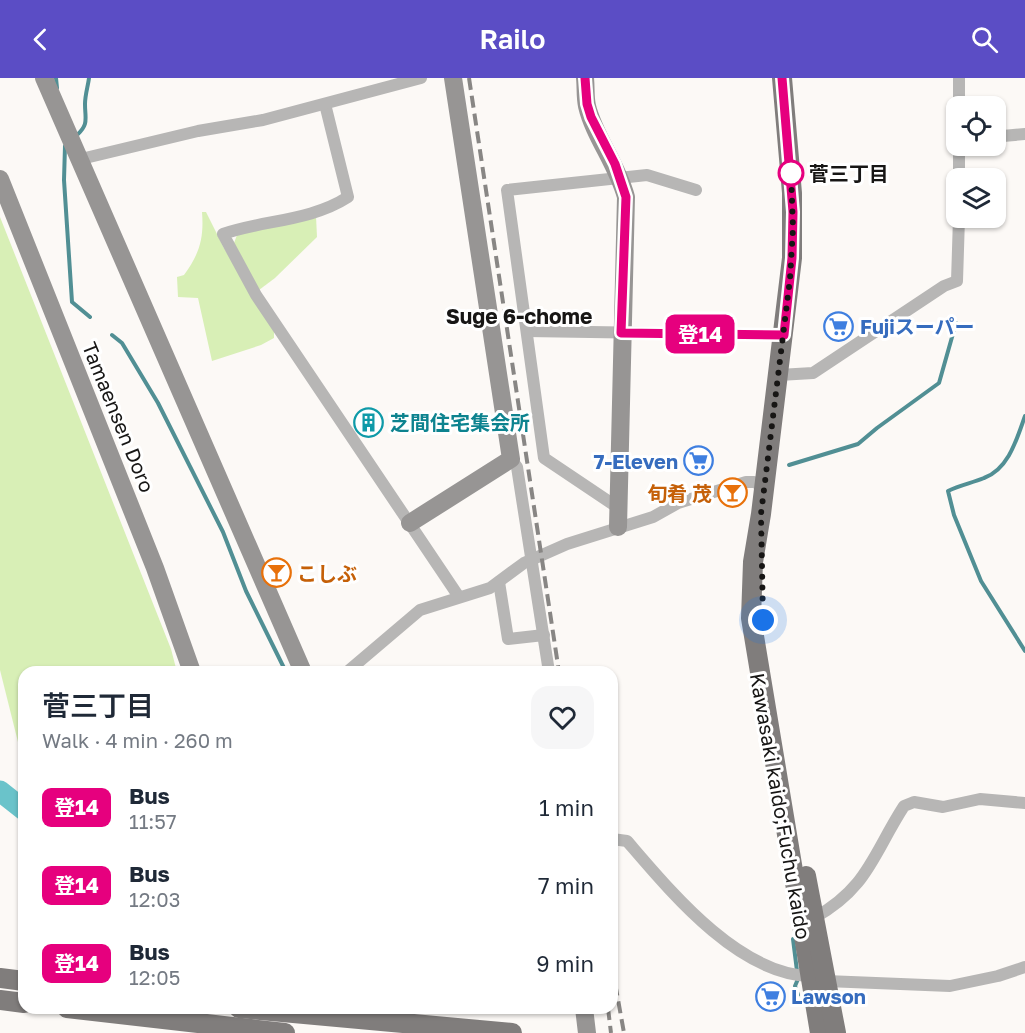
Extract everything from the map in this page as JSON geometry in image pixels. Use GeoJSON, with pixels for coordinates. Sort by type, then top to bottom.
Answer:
{"type":"FeatureCollection","features":[{"type":"Feature","properties":{"kind":"main road","name":"Kawasaki kaido;Fuchu kaido"},"geometry":{"type":"LineString","coordinates":[[782,78],[793,212],[792,258],[779,375],[750,583],[751,618],[807,977],[820,1033]]}},
{"type":"Feature","properties":{"kind":"main road"},"geometry":{"type":"LineString","coordinates":[[761,514],[765,645],[814,918],[807,977]]}},
{"type":"Feature","properties":{"kind":"main road","name":"Kawasaki kaido;Fuchu kaido"},"geometry":{"type":"LineString","coordinates":[[807,977],[836,1033]]}},
{"type":"Feature","properties":{"kind":"main road"},"geometry":{"type":"LineString","coordinates":[[0,978],[18,980]]}},
{"type":"Feature","properties":{"kind":"main road"},"geometry":{"type":"LineString","coordinates":[[0,1000],[18,1002]]}},
{"type":"Feature","properties":{"kind":"main road"},"geometry":{"type":"LineString","coordinates":[[118,1014],[230,1027],[248,1018],[362,1014],[437,1026],[512,1033]]}},
{"type":"Feature","properties":{"kind":"main road"},"geometry":{"type":"LineString","coordinates":[[362,1014],[373,1029],[389,1033]]}},
{"type":"Feature","properties":{"kind":"main road"},"geometry":{"type":"LineString","coordinates":[[248,1018],[285,1033]]}},
{"type":"Feature","properties":{"kind":"main road"},"geometry":{"type":"LineString","coordinates":[[437,1026],[462,1033]]}},
{"type":"Feature","properties":{"kind":"street"},"geometry":{"type":"LineString","coordinates":[[44,78],[300,666]]}},
{"type":"Feature","properties":{"kind":"street"},"geometry":{"type":"LineString","coordinates":[[81,159],[198,131],[231,127],[421,78]]}},
{"type":"Feature","properties":{"kind":"street"},"geometry":{"type":"LineString","coordinates":[[453,78],[511,459],[517,467],[548,666]]}},
{"type":"Feature","properties":{"kind":"street"},"geometry":{"type":"LineString","coordinates":[[585,78],[587,104],[591,117],[620,178],[626,197],[618,527]]}},
{"type":"Feature","properties":{"kind":"street"},"geometry":{"type":"LineString","coordinates":[[959,78],[959,96]]}},
{"type":"Feature","properties":{"kind":"street"},"geometry":{"type":"LineString","coordinates":[[325,104],[348,197],[298,217],[242,227],[223,234],[256,295],[459,597]]}},
{"type":"Feature","properties":{"kind":"street"},"geometry":{"type":"LineString","coordinates":[[1006,136],[1025,134]]}},
{"type":"Feature","properties":{"kind":"street"},"geometry":{"type":"LineString","coordinates":[[617,507],[544,458],[507,190],[647,175],[696,190]]}},
{"type":"Feature","properties":{"kind":"street","name":"Tamaensen Doro"},"geometry":{"type":"LineString","coordinates":[[0,179],[155,568],[190,666]]}},
{"type":"Feature","properties":{"kind":"street"},"geometry":{"type":"LineString","coordinates":[[779,375],[813,373],[944,286],[957,281],[959,228]]}},
{"type":"Feature","properties":{"kind":"street"},"geometry":{"type":"LineString","coordinates":[[527,331],[784,335]]}},
{"type":"Feature","properties":{"kind":"street"},"geometry":{"type":"LineString","coordinates":[[410,523],[511,459]]}},
{"type":"Feature","properties":{"kind":"street"},"geometry":{"type":"LineString","coordinates":[[354,666],[420,610],[490,588],[532,559],[567,544],[653,517],[678,503],[746,482],[754,482],[764,487]]}},
{"type":"Feature","properties":{"kind":"street"},"geometry":{"type":"LineString","coordinates":[[499,582],[508,639],[544,634]]}},
{"type":"Feature","properties":{"kind":"street"},"geometry":{"type":"LineString","coordinates":[[814,918],[847,896],[863,878],[904,806],[914,802],[944,807],[980,799],[1025,803]]}},
{"type":"Feature","properties":{"kind":"street"},"geometry":{"type":"LineString","coordinates":[[618,840],[627,841],[660,880],[734,947],[781,973],[807,977],[950,986],[1025,968]]}},
{"type":"Feature","properties":{"kind":"street"},"geometry":{"type":"LineString","coordinates":[[585,1014],[587,1033]]}},
{"type":"Feature","properties":{"kind":"green space"},"geometry":{"type":"Polygon","coordinates":[[[202,212],[206,212],[224,248],[274,331],[274,338],[261,345],[212,361],[198,298],[178,297],[177,277],[184,275],[200,245],[202,212]]]}},
{"type":"Feature","properties":{"kind":"green space"},"geometry":{"type":"Polygon","coordinates":[[[316,216],[317,237],[275,278],[259,290],[234,243],[237,235],[316,216]]]}},
{"type":"Feature","properties":{"kind":"green space"},"geometry":{"type":"Polygon","coordinates":[[[0,217],[171,649],[175,666],[18,666],[18,742],[0,670],[0,217]]]}},
{"type":"Feature","properties":{"kind":"waterway"},"geometry":{"type":"LineString","coordinates":[[56,78],[57,88]]}},
{"type":"Feature","properties":{"kind":"waterway"},"geometry":{"type":"LineString","coordinates":[[77,135],[85,124],[85,101],[89,78]]}},
{"type":"Feature","properties":{"kind":"waterway"},"geometry":{"type":"LineString","coordinates":[[65,146],[64,180],[72,302],[90,317]]}},
{"type":"Feature","properties":{"kind":"waterway"},"geometry":{"type":"LineString","coordinates":[[789,465],[858,444],[939,383],[956,323]]}},
{"type":"Feature","properties":{"kind":"waterway"},"geometry":{"type":"LineString","coordinates":[[112,335],[122,343],[158,403],[223,532],[246,591],[283,666]]}},
{"type":"Feature","properties":{"kind":"waterway"},"geometry":{"type":"LineString","coordinates":[[1025,416],[1011,452],[1000,468],[984,478],[948,491],[954,515],[981,581],[1025,651]]}},
{"type":"Feature","properties":{"kind":"waterway"},"geometry":{"type":"LineString","coordinates":[[0,791],[18,805]]}},
{"type":"Feature","properties":{"kind":"waterway"},"geometry":{"type":"LineString","coordinates":[[793,939],[798,979],[795,986],[798,995]]}},
{"type":"Feature","properties":{"kind":"railway"},"geometry":{"type":"LineString","coordinates":[[469,78],[558,666]]}},
{"type":"Feature","properties":{"kind":"railway"},"geometry":{"type":"LineString","coordinates":[[618,1000],[624,1033]]}},
{"type":"Feature","properties":{"kind":"railway"},"geometry":{"type":"LineString","coordinates":[[609,1014],[611,1033]]}},
{"type":"Feature","properties":{"kind":"bus line","name":"登14"},"geometry":{"type":"LineString","coordinates":[[585,78],[587,104],[591,117],[615,164],[626,197],[621,333],[784,335],[792,258],[793,212],[782,78]]}},
{"type":"Feature","properties":{"kind":"place","name":"菅三丁目"},"geometry":{"type":"Point","coordinates":[791,173]}},
{"type":"Feature","properties":{"kind":"place","name":"Fujiスーパー"},"geometry":{"type":"Point","coordinates":[839,326]}},
{"type":"Feature","properties":{"kind":"place","name":"芝間住宅集会所"},"geometry":{"type":"Point","coordinates":[369,422]}},
{"type":"Feature","properties":{"kind":"place","name":"7-Eleven"},"geometry":{"type":"Point","coordinates":[699,461]}},
{"type":"Feature","properties":{"kind":"place","name":"旬肴 茂"},"geometry":{"type":"Point","coordinates":[733,493]}},
{"type":"Feature","properties":{"kind":"place","name":"こしぶ"},"geometry":{"type":"Point","coordinates":[276,573]}},
{"type":"Feature","properties":{"kind":"place","name":"Lawson"},"geometry":{"type":"Point","coordinates":[770,996]}},
{"type":"Feature","properties":{"kind":"district","name":"Suge 6-chome"},"geometry":{"type":"Point","coordinates":[519,316]}},
{"type":"Feature","properties":{"kind":"route"},"geometry":{"type":"LineString","coordinates":[[763,620],[761,514],[790,279],[793,243],[791,173]]}}]}
